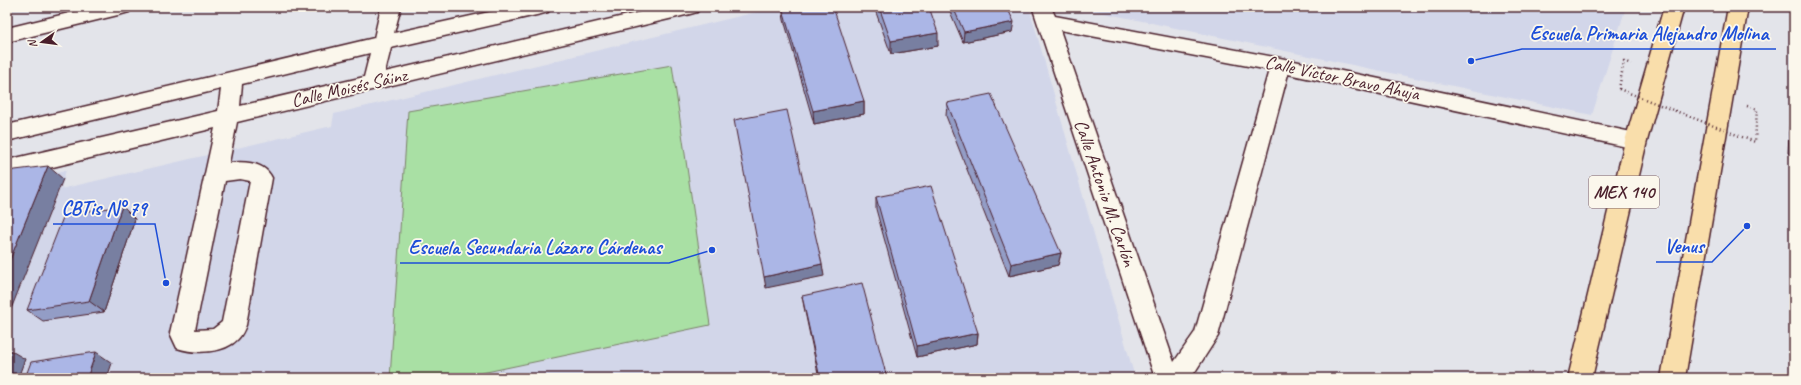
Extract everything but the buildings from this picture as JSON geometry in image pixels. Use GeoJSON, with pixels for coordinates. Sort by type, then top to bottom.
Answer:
{"type":"FeatureCollection","features":[{"type":"Feature","properties":{"kind":"main road","name":"MEX 140"},"geometry":{"type":"LineString","coordinates":[[1580,378],[1636,141],[1674,7]]}},
{"type":"Feature","properties":{"kind":"main road"},"geometry":{"type":"LineString","coordinates":[[1673,378],[1738,7]]}},
{"type":"Feature","properties":{"kind":"street"},"geometry":{"type":"LineString","coordinates":[[7,35],[122,7]]}},
{"type":"Feature","properties":{"kind":"street"},"geometry":{"type":"LineString","coordinates":[[373,82],[391,7]]}},
{"type":"Feature","properties":{"kind":"street","name":"Calle Moisés Sáinz"},"geometry":{"type":"LineString","coordinates":[[7,133],[383,43],[541,7]]}},
{"type":"Feature","properties":{"kind":"street","name":"Calle Moisés Sáinz"},"geometry":{"type":"LineString","coordinates":[[7,169],[690,7]]}},
{"type":"Feature","properties":{"kind":"street","name":"Calle Víctor Bravo Ahuja"},"geometry":{"type":"LineString","coordinates":[[1045,14],[1636,141]]}},
{"type":"Feature","properties":{"kind":"street","name":"Calle Antonio M. Carlón"},"geometry":{"type":"LineString","coordinates":[[1045,14],[1167,378]]}},
{"type":"Feature","properties":{"kind":"street"},"geometry":{"type":"LineString","coordinates":[[1177,378],[1206,336],[1280,65]]}},
{"type":"Feature","properties":{"kind":"street"},"geometry":{"type":"LineString","coordinates":[[216,174],[246,170],[255,172],[261,178],[232,332],[225,336],[195,342],[186,340],[182,333],[228,116],[233,79]]}},
{"type":"Feature","properties":{"kind":"path"},"geometry":{"type":"LineString","coordinates":[[1618,89],[1755,142],[1757,109],[1722,97]]}},
{"type":"Feature","properties":{"kind":"shaded area"},"geometry":{"type":"Polygon","coordinates":[[[777,7],[1029,7],[1134,374],[1133,378],[7,378],[7,184],[66,170],[61,189],[332,126],[334,114],[777,7]]]}},
{"type":"Feature","properties":{"kind":"shaded area"},"geometry":{"type":"Polygon","coordinates":[[[1075,7],[1626,7],[1592,115],[1075,7]]]}},
{"type":"Feature","properties":{"kind":"green space"},"geometry":{"type":"Polygon","coordinates":[[[672,65],[710,325],[458,378],[390,378],[408,111],[672,65]]]}},
{"type":"Feature","properties":{"kind":"place","name":"Escuela Primaria Alejandro Molina"},"geometry":{"type":"Point","coordinates":[1471,61]}},
{"type":"Feature","properties":{"kind":"place","name":"Venus"},"geometry":{"type":"Point","coordinates":[1747,226]}},
{"type":"Feature","properties":{"kind":"place","name":"Escuela Secundaria Lázaro Cárdenas"},"geometry":{"type":"Point","coordinates":[712,250]}},
{"type":"Feature","properties":{"kind":"place","name":"CBTis N° 79"},"geometry":{"type":"Point","coordinates":[166,283]}}]}
